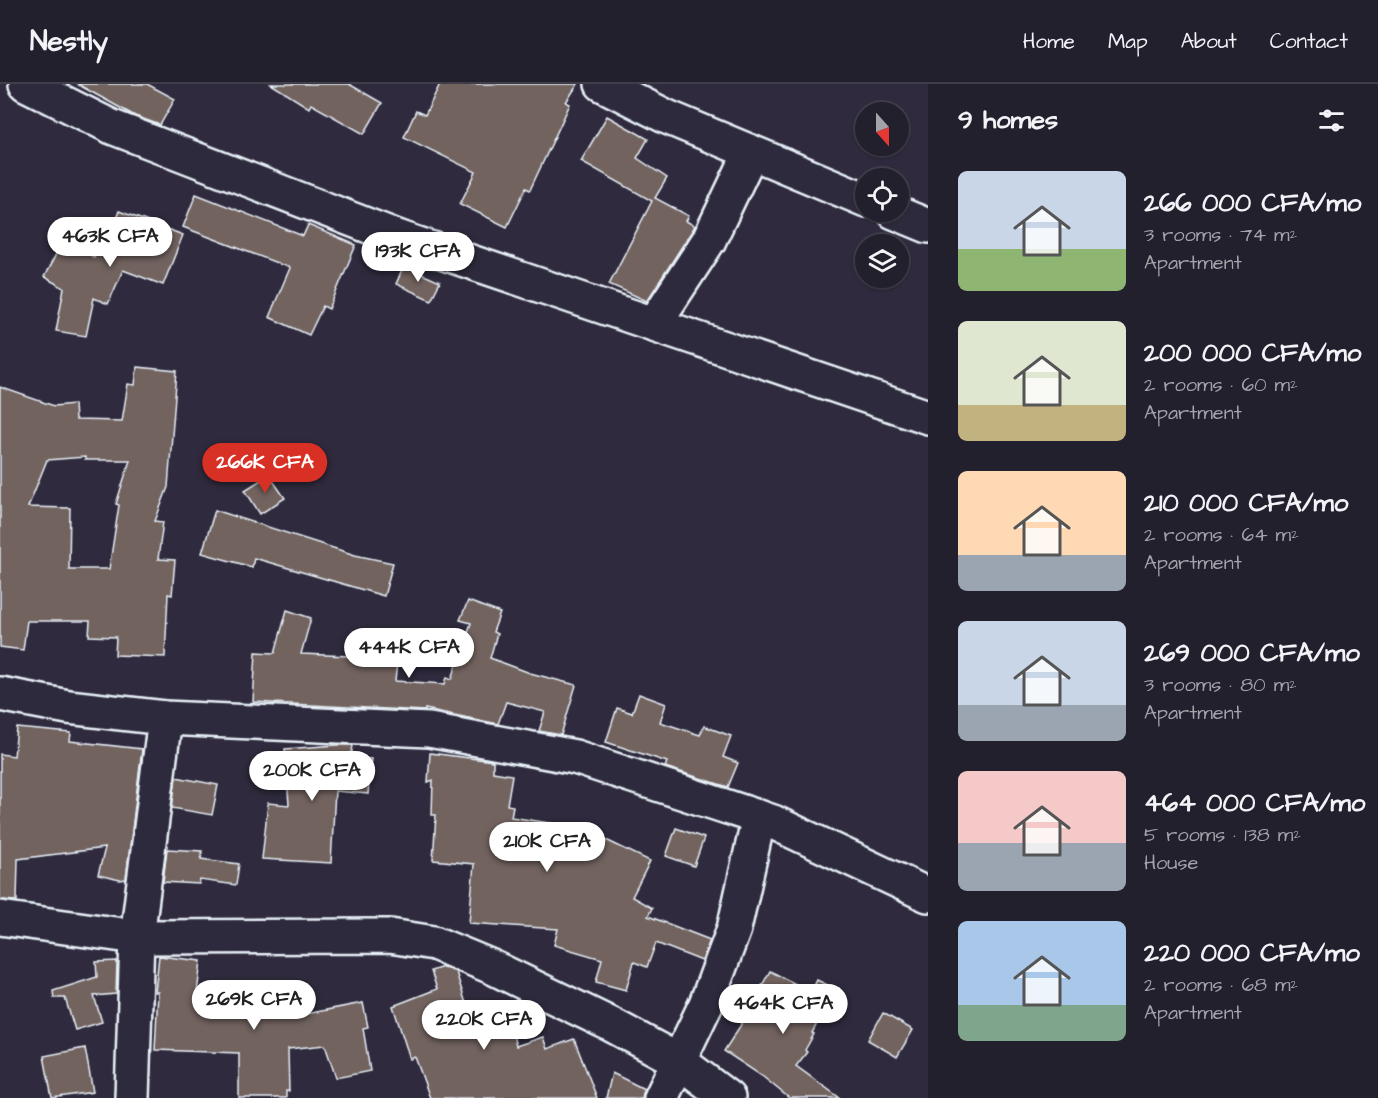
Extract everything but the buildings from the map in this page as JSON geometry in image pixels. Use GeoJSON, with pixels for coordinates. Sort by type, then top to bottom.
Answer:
{"type":"FeatureCollection","features":[{"type":"Feature","properties":{"kind":"street"},"geometry":{"type":"LineString","coordinates":[[26,84],[112,128],[400,238],[928,417]]}},
{"type":"Feature","properties":{"kind":"street"},"geometry":{"type":"LineString","coordinates":[[602,84],[667,117],[855,195]]}},
{"type":"Feature","properties":{"kind":"street"},"geometry":{"type":"LineString","coordinates":[[654,324],[709,240],[751,152]]}},
{"type":"Feature","properties":{"kind":"street"},"geometry":{"type":"LineString","coordinates":[[909,218],[928,226]]}},
{"type":"Feature","properties":{"kind":"street"},"geometry":{"type":"LineString","coordinates":[[0,694],[68,707],[165,718],[429,730],[575,757],[759,817],[866,864],[928,895]]}},
{"type":"Feature","properties":{"kind":"street"},"geometry":{"type":"LineString","coordinates":[[132,1098],[137,937],[165,718]]}},
{"type":"Feature","properties":{"kind":"street"},"geometry":{"type":"LineString","coordinates":[[661,1098],[706,1004],[734,929],[759,817]]}},
{"type":"Feature","properties":{"kind":"street"},"geometry":{"type":"LineString","coordinates":[[0,918],[137,937],[390,936],[434,943],[492,967],[679,1061],[728,1098]]}}]}
